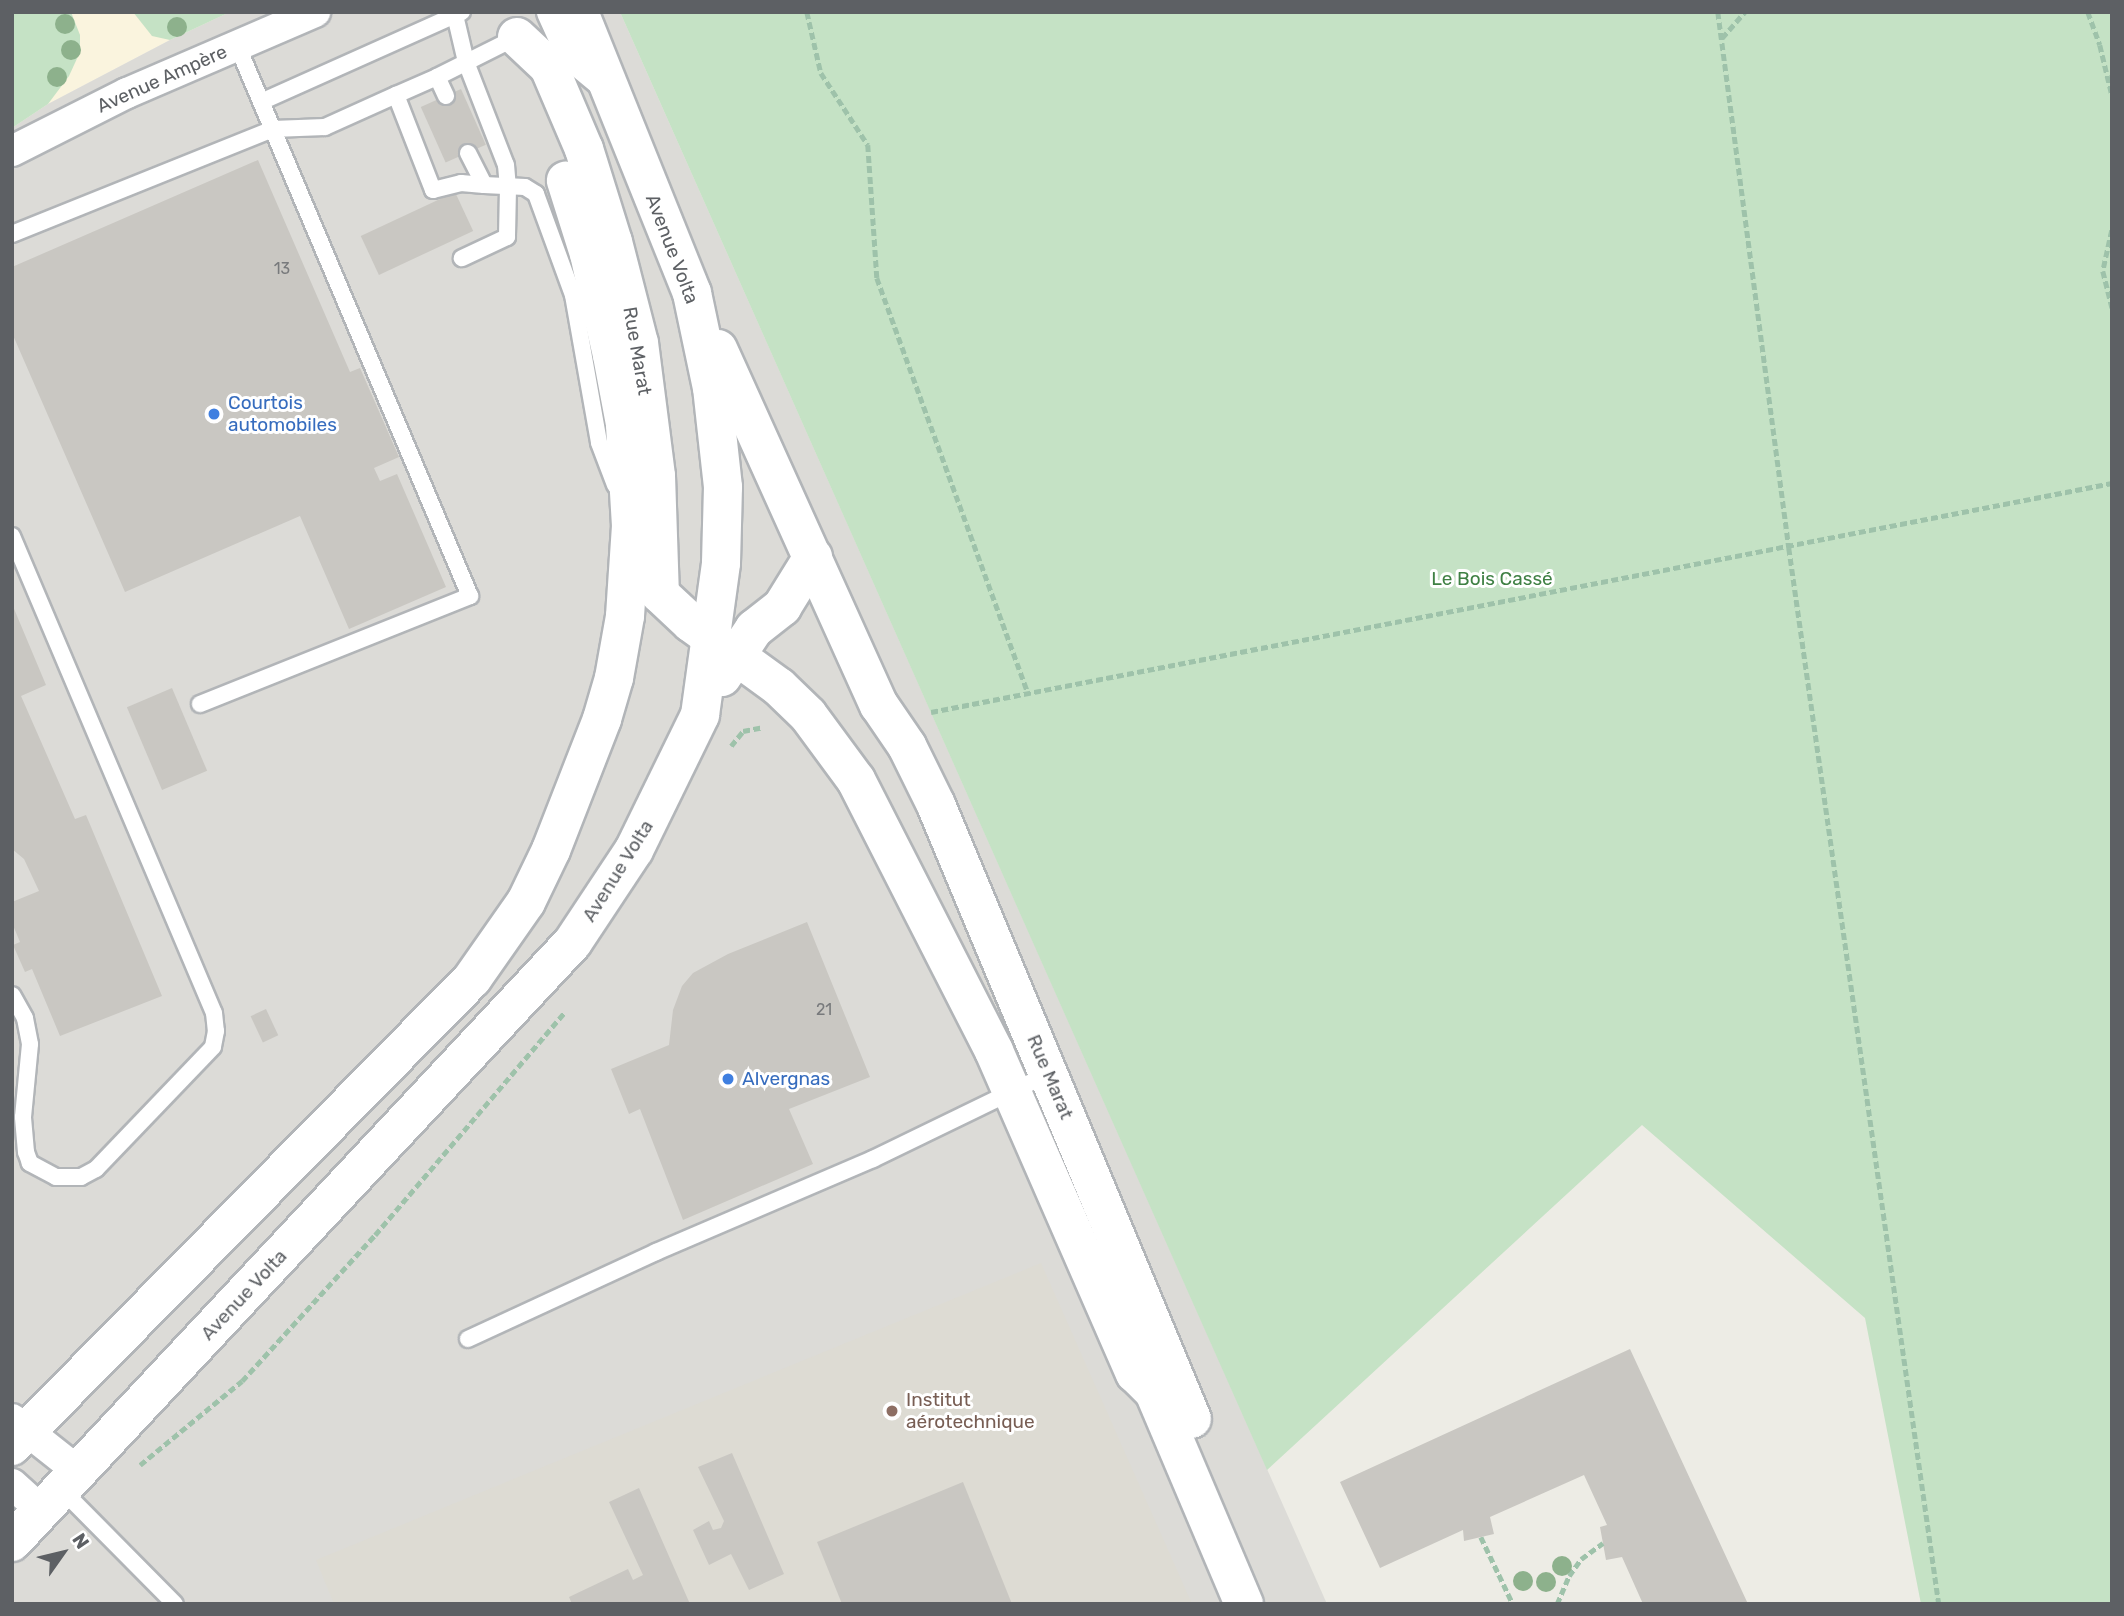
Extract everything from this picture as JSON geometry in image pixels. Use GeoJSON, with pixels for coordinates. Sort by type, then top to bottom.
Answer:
{"type":"FeatureCollection","features":[{"type":"Feature","properties":{"kind":"main road","name":"Avenue Volta"},"geometry":{"type":"LineString","coordinates":[[12,1542],[573,942],[634,850],[700,716],[723,646],[723,487],[712,388],[692,293],[579,12]]}},
{"type":"Feature","properties":{"kind":"main road"},"geometry":{"type":"LineString","coordinates":[[17,1432],[420,1034],[472,979],[526,902],[551,850],[602,719],[625,616],[632,526],[625,424],[589,254],[513,25]]}},
{"type":"Feature","properties":{"kind":"main road","name":"Rue Marat"},"geometry":{"type":"LineString","coordinates":[[513,25],[549,67],[584,149],[633,317],[639,343],[656,476],[660,594],[670,607],[779,687],[808,715],[856,780],[1012,1091],[1135,1373],[1154,1392],[1244,1604]]}},
{"type":"Feature","properties":{"kind":"main road","name":"Rue Marat"},"geometry":{"type":"LineString","coordinates":[[692,293],[880,705],[908,746],[936,805],[1271,1604]]}},
{"type":"Feature","properties":{"kind":"main road"},"geometry":{"type":"LineString","coordinates":[[723,646],[754,629],[782,607],[813,557]]}},
{"type":"Feature","properties":{"kind":"street","name":"Avenue Ampère"},"geometry":{"type":"LineString","coordinates":[[12,151],[127,93],[314,12]]}},
{"type":"Feature","properties":{"kind":"street"},"geometry":{"type":"LineString","coordinates":[[552,12],[572,56],[608,86]]}},
{"type":"Feature","properties":{"kind":"street"},"geometry":{"type":"LineString","coordinates":[[17,1432],[60,1491]]}},
{"type":"Feature","properties":{"kind":"street"},"geometry":{"type":"LineString","coordinates":[[12,1484],[60,1491]]}},
{"type":"Feature","properties":{"kind":"lane"},"geometry":{"type":"LineString","coordinates":[[263,100],[458,14],[466,62],[506,165],[508,188],[507,237],[462,258]]}},
{"type":"Feature","properties":{"kind":"lane"},"geometry":{"type":"LineString","coordinates":[[12,234],[273,129],[325,127],[466,62],[513,25]]}},
{"type":"Feature","properties":{"kind":"lane"},"geometry":{"type":"LineString","coordinates":[[200,704],[470,596],[263,100],[237,45]]}},
{"type":"Feature","properties":{"kind":"lane"},"geometry":{"type":"LineString","coordinates":[[437,77],[446,96]]}},
{"type":"Feature","properties":{"kind":"lane"},"geometry":{"type":"LineString","coordinates":[[396,95],[433,190],[461,183],[525,187],[536,194],[573,295],[599,443],[632,526]]}},
{"type":"Feature","properties":{"kind":"lane"},"geometry":{"type":"LineString","coordinates":[[468,153],[484,185]]}},
{"type":"Feature","properties":{"kind":"lane"},"geometry":{"type":"LineString","coordinates":[[12,536],[214,1013],[216,1031],[213,1047],[96,1169],[81,1177],[56,1177],[30,1163],[26,1152],[23,1117],[30,1044],[25,1018],[12,995]]}},
{"type":"Feature","properties":{"kind":"lane"},"geometry":{"type":"LineString","coordinates":[[468,1339],[656,1252],[873,1159],[1050,1073]]}},
{"type":"Feature","properties":{"kind":"lane"},"geometry":{"type":"LineString","coordinates":[[60,1491],[175,1604]]}},
{"type":"Feature","properties":{"kind":"path"},"geometry":{"type":"LineString","coordinates":[[807,12],[821,73],[868,145],[877,278],[1028,693]]}},
{"type":"Feature","properties":{"kind":"path"},"geometry":{"type":"LineString","coordinates":[[1718,12],[1789,548],[1939,1604]]}},
{"type":"Feature","properties":{"kind":"path"},"geometry":{"type":"LineString","coordinates":[[1722,39],[1745,12]]}},
{"type":"Feature","properties":{"kind":"path"},"geometry":{"type":"LineString","coordinates":[[2088,12],[2100,45],[2112,95]]}},
{"type":"Feature","properties":{"kind":"path"},"geometry":{"type":"LineString","coordinates":[[2112,230],[2102,271],[2112,308]]}},
{"type":"Feature","properties":{"kind":"path"},"geometry":{"type":"LineString","coordinates":[[880,705],[922,713],[1789,548],[2112,483]]}},
{"type":"Feature","properties":{"kind":"path"},"geometry":{"type":"LineString","coordinates":[[1481,1537],[1513,1604]]}},
{"type":"Feature","properties":{"kind":"path"},"geometry":{"type":"LineString","coordinates":[[1557,1604],[1569,1576],[1581,1559],[1603,1543]]}},
{"type":"Feature","properties":{"kind":"shaded area"},"geometry":{"type":"Polygon","coordinates":[[[12,12],[230,12],[48,104],[12,128],[12,12]]]}},
{"type":"Feature","properties":{"kind":"shaded area"},"geometry":{"type":"Polygon","coordinates":[[[230,12],[620,12],[1327,1604],[12,1604],[12,128],[48,104],[230,12]]]}},
{"type":"Feature","properties":{"kind":"shaded area","name":"Institut aérotechnique"},"geometry":{"type":"Polygon","coordinates":[[[1041,1263],[1192,1604],[334,1604],[316,1560],[1041,1263]]]}},
{"type":"Feature","properties":{"kind":"green space"},"geometry":{"type":"Polygon","coordinates":[[[12,12],[71,12],[80,35],[80,52],[69,76],[48,104],[12,128],[12,12]]]}},
{"type":"Feature","properties":{"kind":"green space"},"geometry":{"type":"Polygon","coordinates":[[[133,12],[230,12],[170,40],[152,36],[133,12]]]}},
{"type":"Feature","properties":{"kind":"green space","name":"Le Bois Cassé"},"geometry":{"type":"Polygon","coordinates":[[[620,12],[2112,12],[2112,1604],[1921,1604],[1865,1318],[1642,1125],[1267,1470],[620,12]]]}},
{"type":"Feature","properties":{"kind":"building"},"geometry":{"type":"Polygon","coordinates":[[[461,89],[486,145],[446,163],[421,107],[461,89]]]}},
{"type":"Feature","properties":{"kind":"building","name":"Courtois automobiles"},"geometry":{"type":"Polygon","coordinates":[[[258,160],[350,372],[360,368],[399,457],[374,468],[380,481],[397,474],[446,587],[349,629],[300,516],[125,592],[12,333],[12,267],[258,160]]]}},
{"type":"Feature","properties":{"kind":"building"},"geometry":{"type":"Polygon","coordinates":[[[455,192],[473,231],[379,275],[361,236],[455,192]]]}},
{"type":"Feature","properties":{"kind":"building"},"geometry":{"type":"Polygon","coordinates":[[[12,604],[46,685],[21,696],[75,819],[86,815],[162,996],[60,1036],[32,969],[25,972],[13,945],[20,942],[12,923],[12,902],[39,891],[24,859],[12,849],[12,604]]]}},
{"type":"Feature","properties":{"kind":"building"},"geometry":{"type":"Polygon","coordinates":[[[172,688],[207,771],[162,790],[127,707],[172,688]]]}},
{"type":"Feature","properties":{"kind":"building"},"geometry":{"type":"Polygon","coordinates":[[[807,922],[870,1077],[789,1109],[813,1164],[683,1220],[640,1109],[629,1114],[611,1069],[669,1045],[673,1010],[682,986],[693,973],[728,954],[807,922]]]}},
{"type":"Feature","properties":{"kind":"building"},"geometry":{"type":"Polygon","coordinates":[[[266,1009],[278,1035],[263,1042],[251,1016],[266,1009]]]}},
{"type":"Feature","properties":{"kind":"building"},"geometry":{"type":"Polygon","coordinates":[[[1630,1349],[1748,1604],[1643,1604],[1622,1557],[1606,1560],[1600,1527],[1607,1525],[1584,1475],[1490,1517],[1494,1534],[1464,1541],[1463,1530],[1380,1568],[1340,1482],[1630,1349]]]}},
{"type":"Feature","properties":{"kind":"building"},"geometry":{"type":"Polygon","coordinates":[[[732,1453],[784,1574],[749,1590],[731,1554],[709,1565],[693,1530],[709,1521],[713,1530],[721,1528],[724,1521],[698,1467],[732,1453]]]}},
{"type":"Feature","properties":{"kind":"building"},"geometry":{"type":"Polygon","coordinates":[[[963,1482],[1012,1604],[842,1604],[817,1542],[963,1482]]]}},
{"type":"Feature","properties":{"kind":"building"},"geometry":{"type":"Polygon","coordinates":[[[639,1488],[690,1604],[572,1604],[569,1597],[628,1569],[633,1580],[643,1575],[609,1502],[639,1488]]]}},
{"type":"Feature","properties":{"kind":"place","name":"Courtois automobiles"},"geometry":{"type":"Point","coordinates":[214,414]}},
{"type":"Feature","properties":{"kind":"place","name":"Alvergnas"},"geometry":{"type":"Point","coordinates":[728,1079]}},
{"type":"Feature","properties":{"kind":"place","name":"Institut aérotechnique"},"geometry":{"type":"Point","coordinates":[892,1411]}}]}
